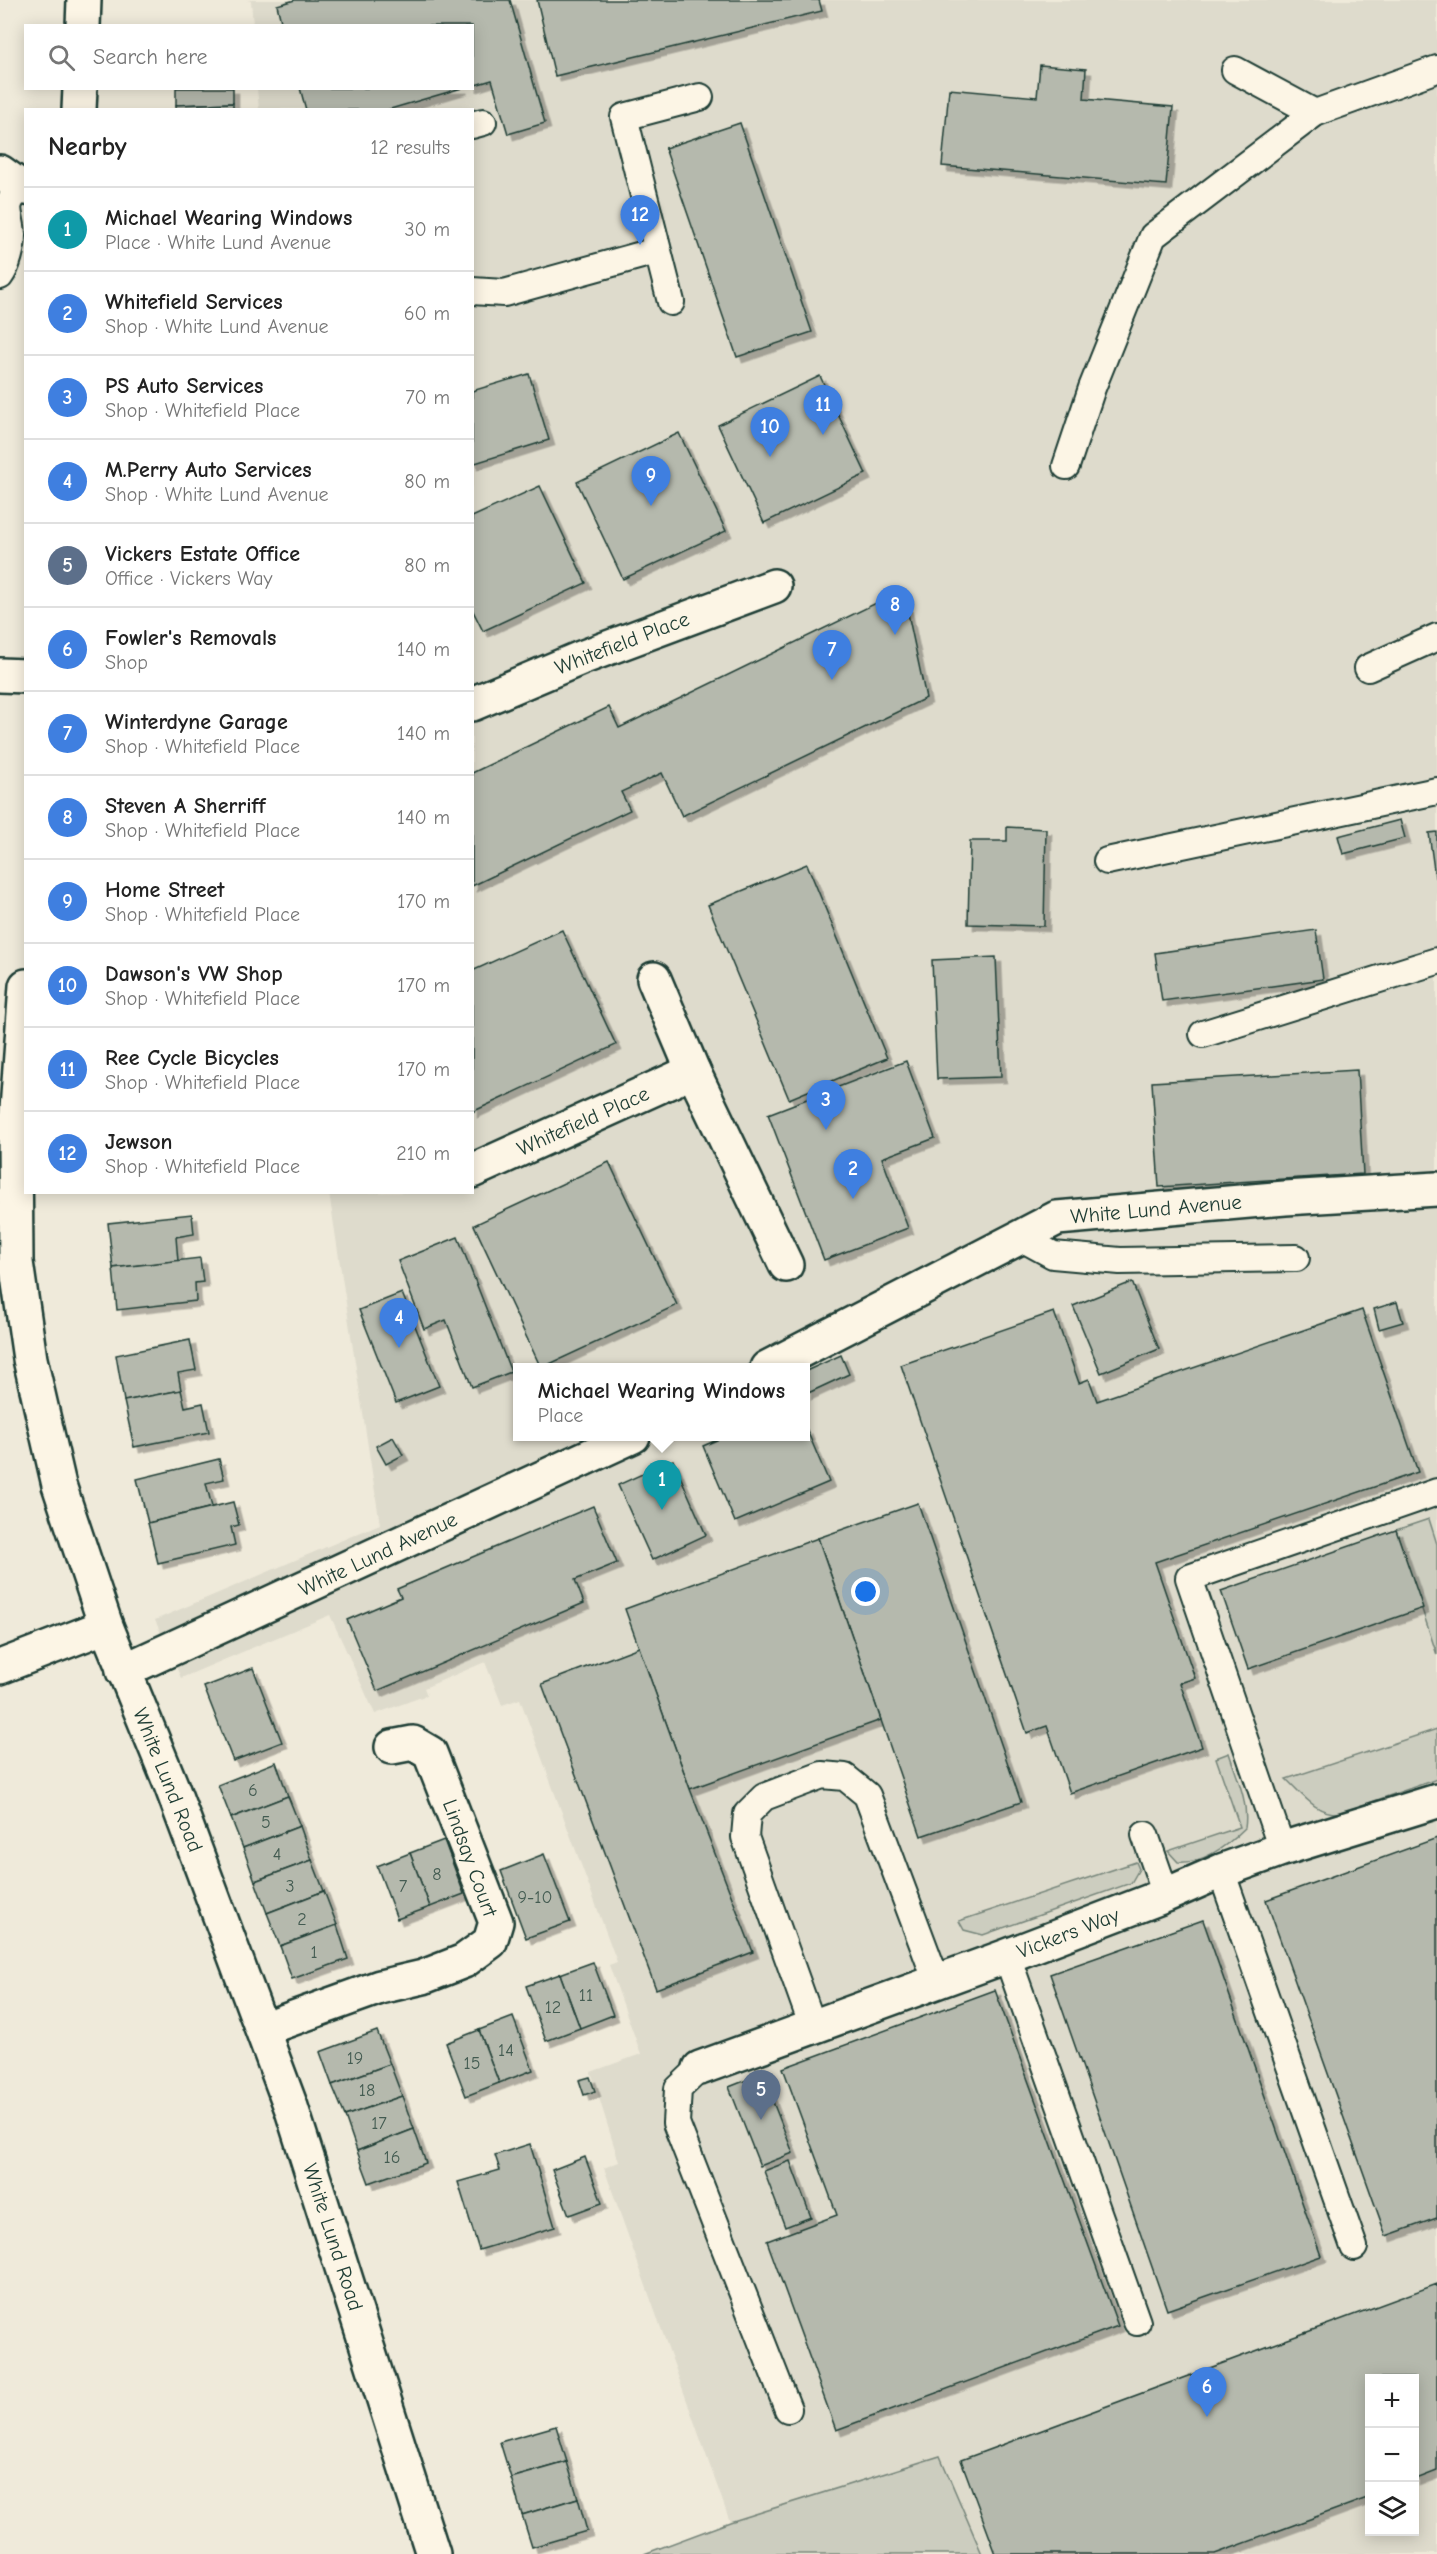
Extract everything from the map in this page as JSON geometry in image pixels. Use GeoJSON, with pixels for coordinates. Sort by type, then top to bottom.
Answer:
{"type":"FeatureCollection","features":[{"type":"Feature","properties":{"kind":"street"},"geometry":{"type":"LineString","coordinates":[[83,24],[84,0]]}},
{"type":"Feature","properties":{"kind":"street"},"geometry":{"type":"LineString","coordinates":[[79,108],[80,90]]}},
{"type":"Feature","properties":{"kind":"street","name":"Whitefield Place"},"geometry":{"type":"LineString","coordinates":[[474,703],[581,658],[774,586]]}},
{"type":"Feature","properties":{"kind":"street"},"geometry":{"type":"LineString","coordinates":[[0,675],[24,676]]}},
{"type":"Feature","properties":{"kind":"street"},"geometry":{"type":"LineString","coordinates":[[654,979],[693,1071],[786,1265]]}},
{"type":"Feature","properties":{"kind":"street","name":"White Lund Road"},"geometry":{"type":"LineString","coordinates":[[24,1013],[15,1137],[16,1262],[30,1359],[59,1485],[106,1626],[171,1785],[291,2107],[434,2554]]}},
{"type":"Feature","properties":{"kind":"street","name":"Whitefield Place"},"geometry":{"type":"LineString","coordinates":[[474,1170],[693,1071]]}},
{"type":"Feature","properties":{"kind":"street","name":"White Lund Avenue"},"geometry":{"type":"LineString","coordinates":[[777,1363],[1057,1218],[1285,1198],[1437,1189]]}},
{"type":"Feature","properties":{"kind":"street","name":"White Lund Avenue"},"geometry":{"type":"LineString","coordinates":[[123,1671],[624,1441]]}},
{"type":"Feature","properties":{"kind":"street"},"geometry":{"type":"LineString","coordinates":[[0,1667],[106,1626]]}},
{"type":"Feature","properties":{"kind":"street","name":"Lindsay Court"},"geometry":{"type":"LineString","coordinates":[[262,2029],[380,1987],[423,1977],[464,1961],[490,1942],[496,1922],[430,1753],[413,1743],[392,1746]]}},
{"type":"Feature","properties":{"kind":"street","name":"Vickers Way"},"geometry":{"type":"LineString","coordinates":[[700,2067],[1007,1956],[1166,1895],[1221,1871],[1282,1849],[1437,1801]]}},
{"type":"Feature","properties":{"kind":"lane"},"geometry":{"type":"LineString","coordinates":[[1066,466],[1092,388],[1153,236],[1315,113],[1437,69]]}},
{"type":"Feature","properties":{"kind":"lane"},"geometry":{"type":"LineString","coordinates":[[1235,70],[1315,113]]}},
{"type":"Feature","properties":{"kind":"lane"},"geometry":{"type":"LineString","coordinates":[[670,302],[624,117],[700,97]]}},
{"type":"Feature","properties":{"kind":"lane"},"geometry":{"type":"LineString","coordinates":[[0,276],[5,269],[12,235],[6,210],[15,183]]}},
{"type":"Feature","properties":{"kind":"lane"},"geometry":{"type":"LineString","coordinates":[[474,291],[504,293],[656,251]]}},
{"type":"Feature","properties":{"kind":"lane"},"geometry":{"type":"LineString","coordinates":[[1368,668],[1437,637]]}},
{"type":"Feature","properties":{"kind":"lane"},"geometry":{"type":"LineString","coordinates":[[1107,861],[1437,791]]}},
{"type":"Feature","properties":{"kind":"lane"},"geometry":{"type":"LineString","coordinates":[[1203,1034],[1437,961]]}},
{"type":"Feature","properties":{"kind":"lane"},"geometry":{"type":"LineString","coordinates":[[1020,1237],[1053,1255],[1120,1261],[1296,1258]]}},
{"type":"Feature","properties":{"kind":"lane"},"geometry":{"type":"LineString","coordinates":[[1282,1849],[1189,1578],[1437,1492]]}},
{"type":"Feature","properties":{"kind":"lane"},"geometry":{"type":"LineString","coordinates":[[813,2027],[745,1837],[747,1814],[764,1797],[822,1775],[845,1777],[867,1794],[937,1982]]}},
{"type":"Feature","properties":{"kind":"lane"},"geometry":{"type":"LineString","coordinates":[[1145,1835],[1166,1895]]}},
{"type":"Feature","properties":{"kind":"lane"},"geometry":{"type":"LineString","coordinates":[[1221,1871],[1354,2247]]}},
{"type":"Feature","properties":{"kind":"lane"},"geometry":{"type":"LineString","coordinates":[[1007,1956],[1137,2322]]}},
{"type":"Feature","properties":{"kind":"lane"},"geometry":{"type":"LineString","coordinates":[[700,2067],[678,2089],[676,2123],[788,2409]]}},
{"type":"Feature","properties":{"kind":"shaded area"},"geometry":{"type":"Polygon","coordinates":[[[247,0],[1437,0],[1437,2554],[982,2554],[940,2456],[730,2522],[604,2168],[619,2162],[591,2072],[641,2054],[609,1965],[617,1962],[520,1699],[502,1705],[485,1662],[424,1688],[427,1695],[375,1714],[330,1615],[181,1678],[155,1620],[380,1524],[329,1194],[474,1194],[474,108],[259,108],[257,90],[474,90],[474,24],[253,24],[251,1],[247,0]]]}},
{"type":"Feature","properties":{"kind":"shaded area"},"geometry":{"type":"Polygon","coordinates":[[[1429,1519],[1437,1544],[1437,1655],[1396,1530],[1429,1519]]]}},
{"type":"Feature","properties":{"kind":"shaded area"},"geometry":{"type":"Polygon","coordinates":[[[1437,1729],[1437,1779],[1340,1813],[1316,1807],[1286,1779],[1437,1729]]]}},
{"type":"Feature","properties":{"kind":"shaded area"},"geometry":{"type":"Polygon","coordinates":[[[1229,1753],[1244,1799],[1245,1828],[1223,1847],[1206,1857],[1178,1862],[1168,1851],[1240,1827],[1216,1758],[1229,1753]]]}},
{"type":"Feature","properties":{"kind":"shaded area"},"geometry":{"type":"Polygon","coordinates":[[[1136,1862],[1139,1869],[1131,1883],[983,1935],[964,1930],[959,1921],[1136,1862]]]}},
{"type":"Feature","properties":{"kind":"shaded area"},"geometry":{"type":"Polygon","coordinates":[[[940,2456],[982,2554],[644,2554],[730,2522],[940,2456]]]}},
{"type":"Feature","properties":{"kind":"building"},"geometry":{"type":"Polygon","coordinates":[[[295,0],[510,0],[545,123],[508,134],[492,80],[474,85],[474,24],[282,24],[277,5],[295,0]]]}},
{"type":"Feature","properties":{"kind":"building"},"geometry":{"type":"Polygon","coordinates":[[[537,0],[819,0],[822,11],[555,76],[537,0]]]}},
{"type":"Feature","properties":{"kind":"building"},"geometry":{"type":"Polygon","coordinates":[[[1040,65],[1086,69],[1084,99],[1173,107],[1166,185],[942,166],[949,89],[1037,97],[1040,65]]]}},
{"type":"Feature","properties":{"kind":"building"},"geometry":{"type":"Polygon","coordinates":[[[176,90],[233,90],[233,103],[176,105],[176,90]]]}},
{"type":"Feature","properties":{"kind":"building"},"geometry":{"type":"Polygon","coordinates":[[[301,90],[455,90],[394,108],[305,108],[301,90]]]}},
{"type":"Feature","properties":{"kind":"building"},"geometry":{"type":"Polygon","coordinates":[[[233,103],[233,108],[176,108],[176,105],[233,103]]]}},
{"type":"Feature","properties":{"kind":"building"},"geometry":{"type":"Polygon","coordinates":[[[740,123],[812,332],[737,357],[665,148],[740,123]]]}},
{"type":"Feature","properties":{"kind":"building"},"geometry":{"type":"Polygon","coordinates":[[[529,374],[549,440],[474,463],[474,390],[529,374]]]}},
{"type":"Feature","properties":{"kind":"building"},"geometry":{"type":"Polygon","coordinates":[[[820,376],[866,474],[764,523],[718,425],[820,376]]]}},
{"type":"Feature","properties":{"kind":"building"},"geometry":{"type":"Polygon","coordinates":[[[679,433],[726,531],[623,579],[577,482],[679,433]]]}},
{"type":"Feature","properties":{"kind":"building"},"geometry":{"type":"Polygon","coordinates":[[[540,486],[586,583],[483,631],[474,613],[474,516],[540,486]]]}},
{"type":"Feature","properties":{"kind":"building"},"geometry":{"type":"Polygon","coordinates":[[[903,590],[926,698],[682,816],[662,773],[621,792],[630,810],[474,885],[474,772],[609,707],[619,728],[903,590]]]}},
{"type":"Feature","properties":{"kind":"building"},"geometry":{"type":"Polygon","coordinates":[[[1400,820],[1405,838],[1343,854],[1338,836],[1400,820]]]}},
{"type":"Feature","properties":{"kind":"building"},"geometry":{"type":"Polygon","coordinates":[[[1007,827],[1046,829],[1044,926],[968,924],[970,841],[1007,841],[1007,827]]]}},
{"type":"Feature","properties":{"kind":"building"},"geometry":{"type":"Polygon","coordinates":[[[1437,832],[1437,877],[1435,877],[1429,833],[1437,832]]]}},
{"type":"Feature","properties":{"kind":"building"},"geometry":{"type":"Polygon","coordinates":[[[807,864],[887,1058],[789,1099],[708,905],[807,864]]]}},
{"type":"Feature","properties":{"kind":"building"},"geometry":{"type":"Polygon","coordinates":[[[562,930],[616,1045],[474,1111],[474,970],[562,930]]]}},
{"type":"Feature","properties":{"kind":"building"},"geometry":{"type":"Polygon","coordinates":[[[1316,930],[1323,979],[1162,1001],[1155,953],[1316,930]]]}},
{"type":"Feature","properties":{"kind":"building"},"geometry":{"type":"Polygon","coordinates":[[[996,957],[1001,1077],[937,1079],[932,960],[996,957]]]}},
{"type":"Feature","properties":{"kind":"building"},"geometry":{"type":"Polygon","coordinates":[[[906,1061],[935,1138],[882,1158],[908,1228],[824,1260],[768,1114],[906,1061]]]}},
{"type":"Feature","properties":{"kind":"building"},"geometry":{"type":"Polygon","coordinates":[[[1357,1070],[1363,1174],[1159,1187],[1152,1082],[1357,1070]]]}},
{"type":"Feature","properties":{"kind":"building"},"geometry":{"type":"Polygon","coordinates":[[[609,1162],[677,1305],[552,1363],[539,1363],[474,1225],[609,1162]]]}},
{"type":"Feature","properties":{"kind":"building"},"geometry":{"type":"Polygon","coordinates":[[[192,1214],[194,1234],[176,1237],[178,1261],[113,1268],[108,1223],[192,1214]]]}},
{"type":"Feature","properties":{"kind":"building"},"geometry":{"type":"Polygon","coordinates":[[[458,1237],[511,1372],[472,1387],[446,1320],[424,1329],[398,1261],[458,1237]]]}},
{"type":"Feature","properties":{"kind":"building"},"geometry":{"type":"Polygon","coordinates":[[[200,1258],[203,1282],[195,1283],[196,1301],[117,1310],[113,1268],[200,1258]]]}},
{"type":"Feature","properties":{"kind":"building"},"geometry":{"type":"Polygon","coordinates":[[[1132,1282],[1159,1349],[1101,1373],[1073,1306],[1132,1282]]]}},
{"type":"Feature","properties":{"kind":"building"},"geometry":{"type":"Polygon","coordinates":[[[402,1293],[439,1386],[396,1403],[359,1310],[402,1293]]]}},
{"type":"Feature","properties":{"kind":"building"},"geometry":{"type":"Polygon","coordinates":[[[1397,1302],[1403,1322],[1379,1329],[1374,1309],[1397,1302]]]}},
{"type":"Feature","properties":{"kind":"building"},"geometry":{"type":"Polygon","coordinates":[[[1362,1310],[1418,1472],[1155,1562],[1195,1678],[1180,1683],[1202,1747],[1070,1793],[1047,1726],[1027,1733],[901,1365],[1054,1312],[1079,1383],[1089,1379],[1097,1401],[1362,1310]]]}},
{"type":"Feature","properties":{"kind":"building"},"geometry":{"type":"Polygon","coordinates":[[[190,1340],[196,1370],[178,1373],[181,1390],[124,1401],[116,1355],[190,1340]]]}},
{"type":"Feature","properties":{"kind":"building"},"geometry":{"type":"Polygon","coordinates":[[[841,1355],[849,1374],[810,1392],[810,1369],[841,1355]]]}},
{"type":"Feature","properties":{"kind":"building"},"geometry":{"type":"Polygon","coordinates":[[[181,1390],[185,1407],[203,1403],[209,1432],[134,1447],[124,1401],[181,1390]]]}},
{"type":"Feature","properties":{"kind":"building"},"geometry":{"type":"Polygon","coordinates":[[[393,1437],[403,1455],[386,1464],[376,1446],[393,1437]]]}},
{"type":"Feature","properties":{"kind":"building"},"geometry":{"type":"Polygon","coordinates":[[[810,1437],[829,1482],[735,1522],[703,1446],[714,1441],[810,1441],[810,1437]]]}},
{"type":"Feature","properties":{"kind":"building"},"geometry":{"type":"Polygon","coordinates":[[[219,1459],[224,1479],[206,1483],[212,1507],[148,1523],[137,1479],[219,1459]]]}},
{"type":"Feature","properties":{"kind":"building"},"geometry":{"type":"Polygon","coordinates":[[[673,1460],[706,1535],[652,1560],[618,1485],[673,1460]]]}},
{"type":"Feature","properties":{"kind":"building"},"geometry":{"type":"Polygon","coordinates":[[[233,1502],[239,1525],[231,1527],[235,1545],[158,1563],[148,1523],[233,1502]]]}},
{"type":"Feature","properties":{"kind":"building"},"geometry":{"type":"Polygon","coordinates":[[[918,1503],[1021,1802],[921,1836],[818,1538],[918,1503]]]}},
{"type":"Feature","properties":{"kind":"building"},"geometry":{"type":"Polygon","coordinates":[[[593,1506],[617,1563],[575,1580],[584,1603],[377,1691],[347,1620],[401,1597],[397,1589],[593,1506]]]}},
{"type":"Feature","properties":{"kind":"building"},"geometry":{"type":"Polygon","coordinates":[[[1396,1530],[1423,1608],[1248,1669],[1221,1591],[1396,1530]]]}},
{"type":"Feature","properties":{"kind":"building"},"geometry":{"type":"Polygon","coordinates":[[[818,1538],[881,1720],[690,1789],[625,1609],[818,1538]]]}},
{"type":"Feature","properties":{"kind":"building"},"geometry":{"type":"Polygon","coordinates":[[[639,1647],[690,1789],[753,1952],[656,1989],[542,1684],[639,1647]]]}},
{"type":"Feature","properties":{"kind":"building"},"geometry":{"type":"Polygon","coordinates":[[[253,1668],[282,1742],[233,1761],[204,1687],[253,1668]]]}},
{"type":"Feature","properties":{"kind":"building"},"geometry":{"type":"Polygon","coordinates":[[[276,1762],[288,1796],[231,1818],[218,1785],[276,1762]]]}},
{"type":"Feature","properties":{"kind":"building"},"geometry":{"type":"Polygon","coordinates":[[[288,1796],[300,1826],[243,1848],[231,1818],[288,1796]]]}},
{"type":"Feature","properties":{"kind":"building"},"geometry":{"type":"Polygon","coordinates":[[[300,1826],[312,1860],[255,1881],[243,1848],[300,1826]]]}},
{"type":"Feature","properties":{"kind":"building"},"geometry":{"type":"Polygon","coordinates":[[[1437,1838],[1437,2218],[1386,2236],[1266,1900],[1437,1838]]]}},
{"type":"Feature","properties":{"kind":"building"},"geometry":{"type":"Polygon","coordinates":[[[444,1840],[464,1894],[430,1907],[410,1853],[444,1840]]]}},
{"type":"Feature","properties":{"kind":"building"},"geometry":{"type":"Polygon","coordinates":[[[410,1853],[430,1907],[397,1919],[377,1866],[410,1853]]]}},
{"type":"Feature","properties":{"kind":"building"},"geometry":{"type":"Polygon","coordinates":[[[544,1854],[570,1922],[526,1938],[501,1871],[544,1854]]]}},
{"type":"Feature","properties":{"kind":"building"},"geometry":{"type":"Polygon","coordinates":[[[312,1860],[324,1891],[267,1913],[255,1881],[312,1860]]]}},
{"type":"Feature","properties":{"kind":"building"},"geometry":{"type":"Polygon","coordinates":[[[324,1891],[337,1925],[280,1946],[267,1913],[324,1891]]]}},
{"type":"Feature","properties":{"kind":"building"},"geometry":{"type":"Polygon","coordinates":[[[1203,1920],[1321,2256],[1167,2310],[1050,1974],[1203,1920]]]}},
{"type":"Feature","properties":{"kind":"building"},"geometry":{"type":"Polygon","coordinates":[[[337,1925],[348,1959],[292,1979],[280,1946],[337,1925]]]}},
{"type":"Feature","properties":{"kind":"building"},"geometry":{"type":"Polygon","coordinates":[[[593,1962],[613,2015],[580,2028],[560,1974],[593,1962]]]}},
{"type":"Feature","properties":{"kind":"building"},"geometry":{"type":"Polygon","coordinates":[[[560,1974],[580,2028],[546,2041],[526,1986],[560,1974]]]}},
{"type":"Feature","properties":{"kind":"building"},"geometry":{"type":"Polygon","coordinates":[[[995,1990],[1118,2326],[836,2430],[767,2241],[837,2215],[783,2068],[995,1990]]]}},
{"type":"Feature","properties":{"kind":"building"},"geometry":{"type":"Polygon","coordinates":[[[513,2017],[533,2070],[499,2083],[479,2030],[513,2017]]]}},
{"type":"Feature","properties":{"kind":"building"},"geometry":{"type":"Polygon","coordinates":[[[479,2030],[499,2083],[466,2096],[446,2043],[479,2030]]]}},
{"type":"Feature","properties":{"kind":"building"},"geometry":{"type":"Polygon","coordinates":[[[377,2031],[390,2064],[332,2085],[320,2052],[377,2031]]]}},
{"type":"Feature","properties":{"kind":"building"},"geometry":{"type":"Polygon","coordinates":[[[390,2064],[402,2096],[345,2116],[332,2085],[390,2064]]]}},
{"type":"Feature","properties":{"kind":"building"},"geometry":{"type":"Polygon","coordinates":[[[762,2074],[793,2153],[760,2166],[729,2087],[762,2074]]]}},
{"type":"Feature","properties":{"kind":"building"},"geometry":{"type":"Polygon","coordinates":[[[590,2077],[595,2091],[584,2095],[579,2080],[590,2077]]]}},
{"type":"Feature","properties":{"kind":"building"},"geometry":{"type":"Polygon","coordinates":[[[402,2096],[414,2129],[357,2151],[345,2116],[402,2096]]]}},
{"type":"Feature","properties":{"kind":"building"},"geometry":{"type":"Polygon","coordinates":[[[414,2129],[426,2163],[369,2183],[357,2151],[414,2129]]]}},
{"type":"Feature","properties":{"kind":"building"},"geometry":{"type":"Polygon","coordinates":[[[530,2144],[555,2227],[479,2250],[458,2182],[500,2170],[495,2155],[530,2144]]]}},
{"type":"Feature","properties":{"kind":"building"},"geometry":{"type":"Polygon","coordinates":[[[585,2157],[602,2203],[569,2215],[552,2170],[585,2157]]]}},
{"type":"Feature","properties":{"kind":"building"},"geometry":{"type":"Polygon","coordinates":[[[790,2161],[811,2217],[785,2227],[764,2171],[790,2161]]]}},
{"type":"Feature","properties":{"kind":"building"},"geometry":{"type":"Polygon","coordinates":[[[1437,2284],[1437,2471],[1419,2478],[1419,2374],[1365,2374],[1365,2499],[1215,2554],[996,2554],[961,2460],[1437,2284]]]}},
{"type":"Feature","properties":{"kind":"building"},"geometry":{"type":"Polygon","coordinates":[[[556,2426],[567,2462],[511,2478],[500,2442],[556,2426]]]}},
{"type":"Feature","properties":{"kind":"building"},"geometry":{"type":"Polygon","coordinates":[[[567,2462],[578,2498],[522,2515],[511,2478],[567,2462]]]}},
{"type":"Feature","properties":{"kind":"building"},"geometry":{"type":"Polygon","coordinates":[[[578,2498],[587,2531],[532,2547],[522,2515],[578,2498]]]}},
{"type":"Feature","properties":{"kind":"place","name":"Jewson"},"geometry":{"type":"Point","coordinates":[640,245]}},
{"type":"Feature","properties":{"kind":"place","name":"Ree Cycle Bicycles"},"geometry":{"type":"Point","coordinates":[823,435]}},
{"type":"Feature","properties":{"kind":"place","name":"Dawson's VW Shop"},"geometry":{"type":"Point","coordinates":[770,457]}},
{"type":"Feature","properties":{"kind":"place","name":"Home Street"},"geometry":{"type":"Point","coordinates":[651,506]}},
{"type":"Feature","properties":{"kind":"place","name":"Steven A Sherriff"},"geometry":{"type":"Point","coordinates":[895,635]}},
{"type":"Feature","properties":{"kind":"place","name":"Winterdyne Garage"},"geometry":{"type":"Point","coordinates":[832,680]}},
{"type":"Feature","properties":{"kind":"place","name":"PS Auto Services"},"geometry":{"type":"Point","coordinates":[826,1130]}},
{"type":"Feature","properties":{"kind":"place","name":"Whitefield Services"},"geometry":{"type":"Point","coordinates":[853,1199]}},
{"type":"Feature","properties":{"kind":"place","name":"M.Perry Auto Services"},"geometry":{"type":"Point","coordinates":[399,1348]}},
{"type":"Feature","properties":{"kind":"place","name":"Michael Wearing Windows"},"geometry":{"type":"Point","coordinates":[662,1510]}},
{"type":"Feature","properties":{"kind":"place","name":"Vickers Estate Office"},"geometry":{"type":"Point","coordinates":[761,2120]}},
{"type":"Feature","properties":{"kind":"place","name":"Fowler's Removals"},"geometry":{"type":"Point","coordinates":[1207,2417]}}]}
